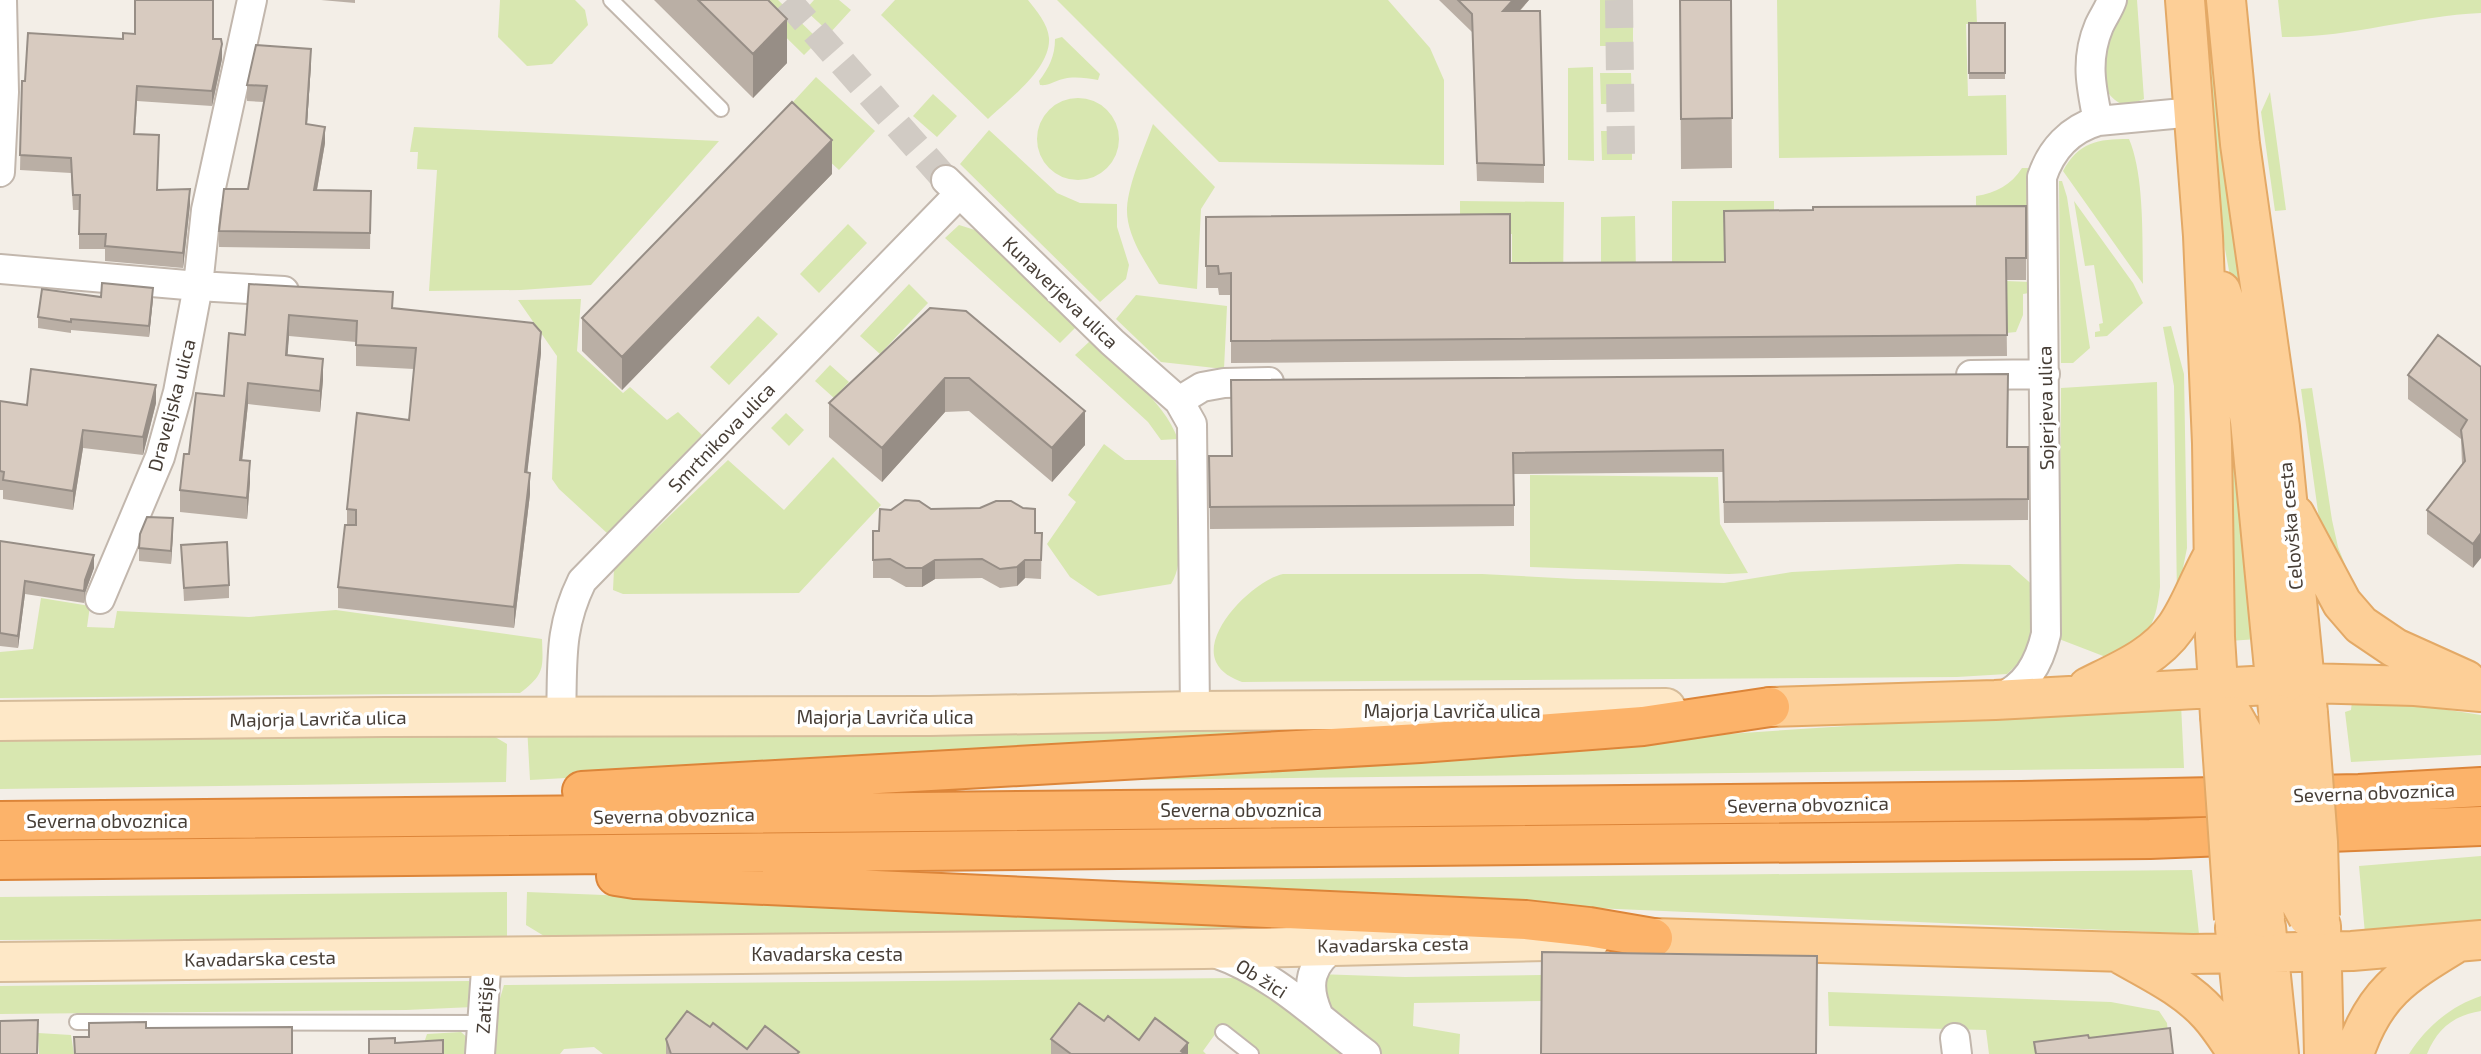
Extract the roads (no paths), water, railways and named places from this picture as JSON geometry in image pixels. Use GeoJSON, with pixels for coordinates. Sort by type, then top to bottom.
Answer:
{"type":"FeatureCollection","features":[{"type":"Feature","properties":{"kind":"highway"},"geometry":{"type":"LineString","coordinates":[[404,817],[451,802],[498,795],[1420,743],[1643,726],[1770,707]]}},
{"type":"Feature","properties":{"kind":"highway","name":"Severna obvoznica"},"geometry":{"type":"LineString","coordinates":[[0,821],[2048,801],[2360,794],[2481,788]]}},
{"type":"Feature","properties":{"kind":"highway","name":"Severna obvoznica"},"geometry":{"type":"LineString","coordinates":[[0,860],[2150,839],[2481,826]]}},
{"type":"Feature","properties":{"kind":"highway"},"geometry":{"type":"LineString","coordinates":[[479,855],[635,879],[1526,920],[1653,938]]}},
{"type":"Feature","properties":{"kind":"main road"},"geometry":{"type":"LineString","coordinates":[[2185,0],[2203,236],[2212,443],[2217,701],[2251,936],[2279,1054]]}},
{"type":"Feature","properties":{"kind":"main road","name":"Celovška cesta"},"geometry":{"type":"LineString","coordinates":[[2226,0],[2240,144],[2288,504],[2292,698],[2318,842],[2325,934],[2324,1054]]}},
{"type":"Feature","properties":{"kind":"main road"},"geometry":{"type":"LineString","coordinates":[[2203,236],[2231,320],[2250,421],[2292,698]]}},
{"type":"Feature","properties":{"kind":"main road"},"geometry":{"type":"LineString","coordinates":[[2288,504],[2342,603],[2361,625],[2411,657],[2481,687]]}},
{"type":"Feature","properties":{"kind":"main road"},"geometry":{"type":"LineString","coordinates":[[2073,695],[2147,657],[2165,639],[2177,626],[2213,554]]}},
{"type":"Feature","properties":{"kind":"main road"},"geometry":{"type":"LineString","coordinates":[[1770,707],[2073,695],[2217,701],[2292,698],[2415,686],[2481,692]]}},
{"type":"Feature","properties":{"kind":"main road"},"geometry":{"type":"LineString","coordinates":[[1653,938],[2114,951],[2251,936],[2325,934],[2469,942]]}},
{"type":"Feature","properties":{"kind":"main road"},"geometry":{"type":"LineString","coordinates":[[2248,1054],[2251,936]]}},
{"type":"Feature","properties":{"kind":"main road"},"geometry":{"type":"LineString","coordinates":[[2354,1054],[2371,1016],[2400,980],[2469,942]]}},
{"type":"Feature","properties":{"kind":"main road"},"geometry":{"type":"LineString","coordinates":[[2114,951],[2172,984],[2199,1004],[2238,1054]]}},
{"type":"Feature","properties":{"kind":"street"},"geometry":{"type":"LineString","coordinates":[[0,172],[4,92],[2,0]]}},
{"type":"Feature","properties":{"kind":"street","name":"Draveljska ulica"},"geometry":{"type":"LineString","coordinates":[[100,599],[160,457],[178,392],[198,286],[206,210],[252,0]]}},
{"type":"Feature","properties":{"kind":"street"},"geometry":{"type":"LineString","coordinates":[[2098,121],[2089,75],[2099,27],[2112,0]]}},
{"type":"Feature","properties":{"kind":"street","name":"Sojerjeva ulica"},"geometry":{"type":"LineString","coordinates":[[1995,700],[2008,694],[2030,676],[2038,662],[2046,634],[2042,177],[2049,159],[2059,145],[2079,128],[2098,121],[2194,112]]}},
{"type":"Feature","properties":{"kind":"street","name":"Kunaverjeva ulica"},"geometry":{"type":"LineString","coordinates":[[952,187],[1112,342],[1179,401],[1192,424],[1195,711]]}},
{"type":"Feature","properties":{"kind":"street","name":"Smrtnikova ulica"},"geometry":{"type":"LineString","coordinates":[[561,717],[564,629],[570,604],[582,580],[952,187]]}},
{"type":"Feature","properties":{"kind":"street"},"geometry":{"type":"LineString","coordinates":[[0,269],[316,293]]}},
{"type":"Feature","properties":{"kind":"street"},"geometry":{"type":"LineString","coordinates":[[1948,375],[2045,374]]}},
{"type":"Feature","properties":{"kind":"street"},"geometry":{"type":"LineString","coordinates":[[1179,401],[1202,387],[1224,383],[1293,382]]}},
{"type":"Feature","properties":{"kind":"street","name":"Majorja Lavriča ulica"},"geometry":{"type":"LineString","coordinates":[[0,721],[930,716],[1195,711],[1770,707]]}},
{"type":"Feature","properties":{"kind":"street","name":"Kavadarska cesta"},"geometry":{"type":"LineString","coordinates":[[0,962],[1204,949],[1653,938]]}},
{"type":"Feature","properties":{"kind":"street","name":"Ob žici"},"geometry":{"type":"LineString","coordinates":[[1318,1014],[1310,991],[1311,979],[1315,967],[1324,955],[1337,945]]}},
{"type":"Feature","properties":{"kind":"street","name":"Ob žici"},"geometry":{"type":"LineString","coordinates":[[1204,949],[1249,967],[1318,1014],[1366,1054]]}},
{"type":"Feature","properties":{"kind":"street","name":"Zatišje"},"geometry":{"type":"LineString","coordinates":[[480,1054],[487,956]]}},
{"type":"Feature","properties":{"kind":"lane"},"geometry":{"type":"LineString","coordinates":[[611,0],[721,109]]}},
{"type":"Feature","properties":{"kind":"lane"},"geometry":{"type":"LineString","coordinates":[[77,1022],[483,1023]]}},
{"type":"Feature","properties":{"kind":"lane"},"geometry":{"type":"LineString","coordinates":[[1223,1032],[1251,1054]]}},
{"type":"Feature","properties":{"kind":"tunnel"},"geometry":{"type":"LineString","coordinates":[[787,0],[946,180]]}},
{"type":"Feature","properties":{"kind":"tunnel"},"geometry":{"type":"LineString","coordinates":[[1619,0],[1621,156]]}}]}
